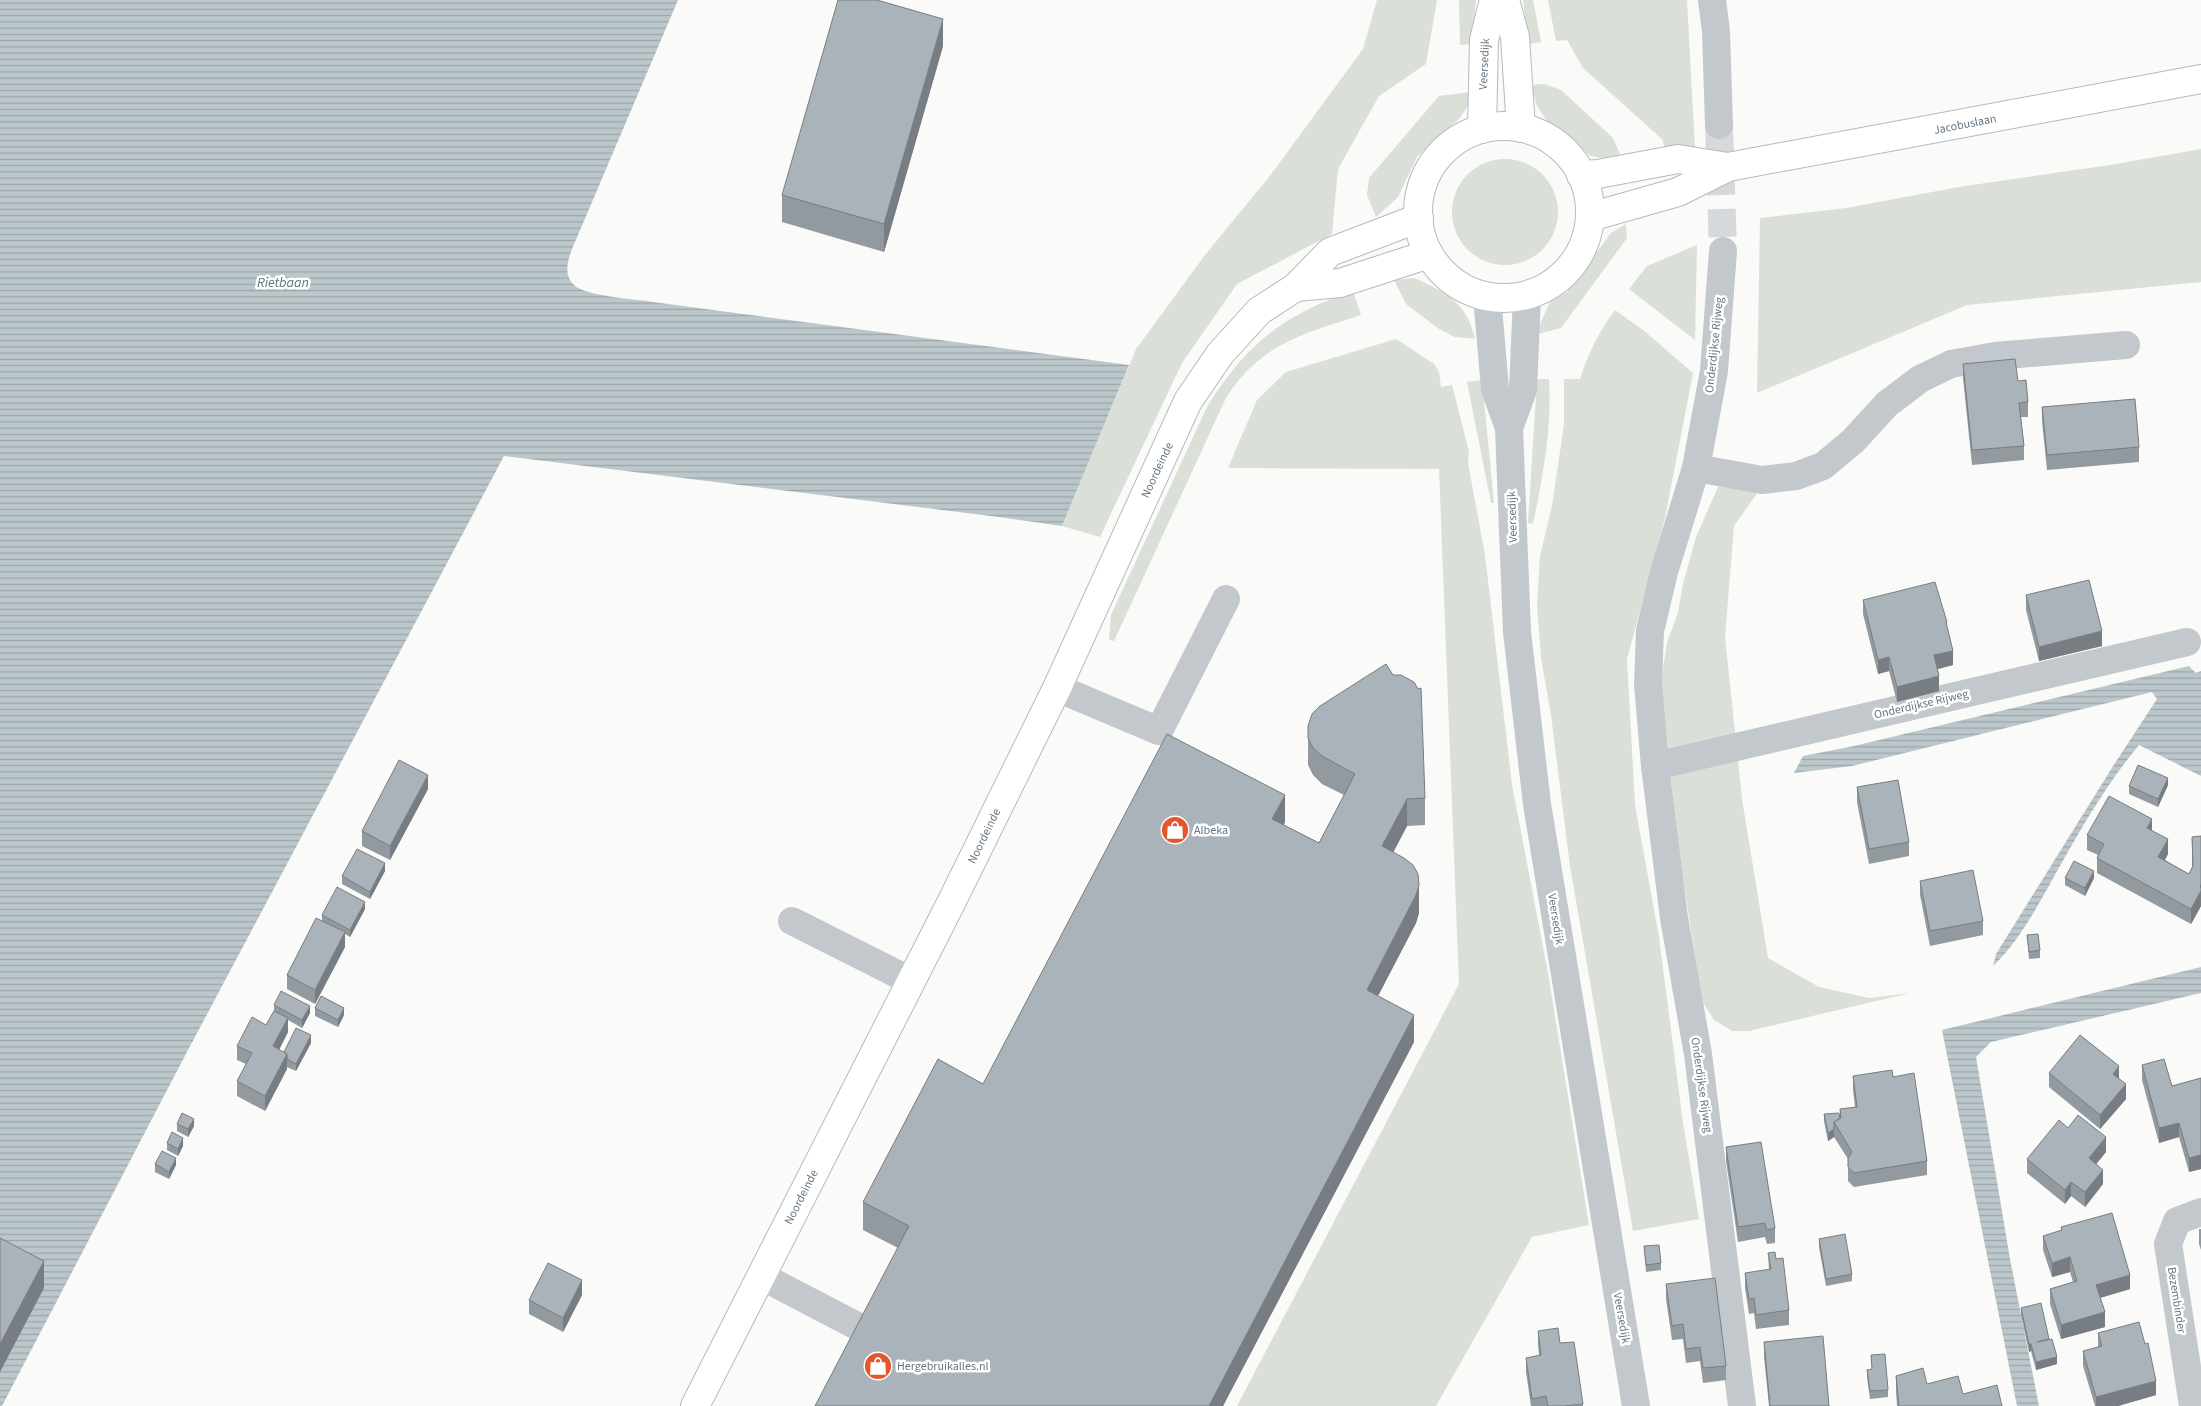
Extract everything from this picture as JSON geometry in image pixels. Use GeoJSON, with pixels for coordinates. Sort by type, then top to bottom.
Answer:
{"type":"FeatureCollection","features":[{"type":"Feature","properties":{"kind":"main road","name":"Veersedijk"},"geometry":{"type":"LineString","coordinates":[[1482,129],[1484,40],[1494,0]]}},
{"type":"Feature","properties":{"kind":"main road"},"geometry":{"type":"LineString","coordinates":[[1505,0],[1515,37],[1522,128]]}},
{"type":"Feature","properties":{"kind":"main road","name":"Jacobuslaan"},"geometry":{"type":"LineString","coordinates":[[1590,217],[1678,192],[1728,167],[2201,79]]}},
{"type":"Feature","properties":{"kind":"main road"},"geometry":{"type":"LineString","coordinates":[[1502,126],[1522,128],[1534,132],[1567,153],[1581,175],[1588,195],[1590,217],[1584,243],[1571,266],[1551,284],[1527,295],[1506,298],[1487,296],[1475,293],[1453,281],[1429,254],[1422,237],[1418,218],[1421,189],[1434,162],[1455,141],[1482,129],[1502,126]]}},
{"type":"Feature","properties":{"kind":"main road","name":"Jacobuslaan"},"geometry":{"type":"LineString","coordinates":[[1581,175],[1598,174],[1678,159],[1728,167]]}},
{"type":"Feature","properties":{"kind":"main road","name":"Noordeinde"},"geometry":{"type":"LineString","coordinates":[[695,1406],[911,981],[1057,688],[1188,401],[1220,354],[1259,311],[1296,287],[1330,252],[1418,218]]}},
{"type":"Feature","properties":{"kind":"main road","name":"Noordeinde"},"geometry":{"type":"LineString","coordinates":[[1296,287],[1340,283],[1429,254]]}},
{"type":"Feature","properties":{"kind":"street"},"geometry":{"type":"LineString","coordinates":[[1712,0],[1716,31],[1719,125]]}},
{"type":"Feature","properties":{"kind":"street","name":"Onderdijkse Rijweg"},"geometry":{"type":"LineString","coordinates":[[1723,251],[1714,371],[1696,468],[1664,572],[1650,631],[1648,684],[1655,766],[1674,918],[1698,1054],[1742,1406]]}},
{"type":"Feature","properties":{"kind":"street","name":"Veersedijk"},"geometry":{"type":"LineString","coordinates":[[1509,428],[1523,390],[1524,309],[1527,295]]}},
{"type":"Feature","properties":{"kind":"street","name":"Veersedijk"},"geometry":{"type":"LineString","coordinates":[[1487,296],[1495,390],[1509,428],[1517,632],[1537,804],[1636,1406]]}},
{"type":"Feature","properties":{"kind":"street"},"geometry":{"type":"LineString","coordinates":[[1696,468],[1762,480],[1796,476],[1823,466],[1853,441],[1887,404],[1920,379],[1951,364],[1995,356],[2126,345]]}},
{"type":"Feature","properties":{"kind":"street"},"geometry":{"type":"LineString","coordinates":[[1057,688],[1159,731],[1226,599]]}},
{"type":"Feature","properties":{"kind":"street","name":"Onderdijkse Rijweg"},"geometry":{"type":"LineString","coordinates":[[1655,766],[2187,642]]}},
{"type":"Feature","properties":{"kind":"street"},"geometry":{"type":"LineString","coordinates":[[792,921],[911,981]]}},
{"type":"Feature","properties":{"kind":"street","name":"Bezembinder"},"geometry":{"type":"LineString","coordinates":[[2194,1406],[2168,1244],[2177,1221],[2201,1212]]}},
{"type":"Feature","properties":{"kind":"street"},"geometry":{"type":"LineString","coordinates":[[761,1276],[855,1325]]}},
{"type":"Feature","properties":{"kind":"shaded area"},"geometry":{"type":"Polygon","coordinates":[[[1377,0],[1437,0],[1426,64],[1379,96],[1338,169],[1332,234],[1237,284],[1182,363],[1100,537],[1062,526],[1136,349],[1205,255],[1269,177],[1363,49],[1377,0]]]}},
{"type":"Feature","properties":{"kind":"shaded area"},"geometry":{"type":"Polygon","coordinates":[[[1459,0],[1476,0],[1472,44],[1460,45],[1459,0]]]}},
{"type":"Feature","properties":{"kind":"shaded area"},"geometry":{"type":"Polygon","coordinates":[[[1523,0],[1533,0],[1541,42],[1528,44],[1523,0]]]}},
{"type":"Feature","properties":{"kind":"shaded area"},"geometry":{"type":"Polygon","coordinates":[[[1548,0],[1687,0],[1695,149],[1665,152],[1663,140],[1583,68],[1567,40],[1556,41],[1548,0]]]}},
{"type":"Feature","properties":{"kind":"shaded area"},"geometry":{"type":"Polygon","coordinates":[[[1544,84],[1561,90],[1613,138],[1623,161],[1590,156],[1569,136],[1548,122],[1537,106],[1531,85],[1544,84]]]}},
{"type":"Feature","properties":{"kind":"shaded area"},"geometry":{"type":"Polygon","coordinates":[[[1471,92],[1471,101],[1460,118],[1417,157],[1398,197],[1376,217],[1367,195],[1369,178],[1439,96],[1471,92]]]}},
{"type":"Feature","properties":{"kind":"shaded area"},"geometry":{"type":"Polygon","coordinates":[[[2201,149],[2201,282],[1967,305],[1757,393],[1760,218],[1846,208],[1959,187],[2110,165],[2201,149]]]}},
{"type":"Feature","properties":{"kind":"shaded area"},"geometry":{"type":"Polygon","coordinates":[[[1505,159],[1525,163],[1543,174],[1554,192],[1558,212],[1554,232],[1543,250],[1525,261],[1505,265],[1485,261],[1467,250],[1456,232],[1452,212],[1456,192],[1467,174],[1485,163],[1505,159]]]}},
{"type":"Feature","properties":{"kind":"shaded area"},"geometry":{"type":"Polygon","coordinates":[[[1626,224],[1627,238],[1561,328],[1535,335],[1550,302],[1567,292],[1611,233],[1626,224]]]}},
{"type":"Feature","properties":{"kind":"shaded area"},"geometry":{"type":"Polygon","coordinates":[[[1697,245],[1695,340],[1629,289],[1647,266],[1697,245]]]}},
{"type":"Feature","properties":{"kind":"shaded area"},"geometry":{"type":"Polygon","coordinates":[[[1414,278],[1436,288],[1454,300],[1467,316],[1475,339],[1455,337],[1439,329],[1406,304],[1394,280],[1414,278]]]}},
{"type":"Feature","properties":{"kind":"shaded area"},"geometry":{"type":"Polygon","coordinates":[[[1353,291],[1361,315],[1320,328],[1285,343],[1254,364],[1239,379],[1226,398],[1114,641],[1109,640],[1111,615],[1207,407],[1222,385],[1236,366],[1268,334],[1306,310],[1353,291]]]}},
{"type":"Feature","properties":{"kind":"shaded area"},"geometry":{"type":"Polygon","coordinates":[[[1615,310],[1643,330],[1693,373],[1665,518],[1627,659],[1635,805],[1659,937],[1683,1123],[1699,1219],[1633,1231],[1570,866],[1551,715],[1541,658],[1537,605],[1540,556],[1552,506],[1564,425],[1564,379],[1580,379],[1595,343],[1615,310]]]}},
{"type":"Feature","properties":{"kind":"shaded area"},"geometry":{"type":"Polygon","coordinates":[[[1396,339],[1434,364],[1439,372],[1441,387],[1452,385],[1469,452],[1468,463],[1485,555],[1512,785],[1548,973],[1589,1225],[1532,1237],[1436,1406],[1237,1406],[1459,984],[1439,469],[1228,468],[1257,400],[1286,372],[1396,339]]]}},
{"type":"Feature","properties":{"kind":"shaded area"},"geometry":{"type":"Polygon","coordinates":[[[1537,379],[1549,379],[1550,398],[1548,434],[1533,524],[1528,523],[1537,379]]]}},
{"type":"Feature","properties":{"kind":"shaded area"},"geometry":{"type":"Polygon","coordinates":[[[1482,380],[1494,503],[1491,503],[1467,382],[1482,380]]]}},
{"type":"Feature","properties":{"kind":"shaded area"},"geometry":{"type":"Polygon","coordinates":[[[1718,487],[1760,489],[1734,526],[1725,637],[1742,799],[1768,958],[1819,987],[1869,998],[1910,993],[1749,1031],[1732,1031],[1714,1020],[1702,1001],[1682,872],[1660,688],[1667,643],[1678,612],[1683,584],[1696,537],[1718,487]]]}},
{"type":"Feature","properties":{"kind":"water","name":"Rietbaan"},"geometry":{"type":"Polygon","coordinates":[[[0,0],[678,0],[572,249],[567,272],[574,285],[588,292],[611,296],[1129,365],[1062,526],[504,456],[188,1050],[2,1406],[0,1406],[0,0]]]}},
{"type":"Feature","properties":{"kind":"water"},"geometry":{"type":"Polygon","coordinates":[[[2189,666],[2196,673],[2201,671],[2201,776],[2139,745],[2097,803],[2022,930],[1993,966],[1996,954],[2157,699],[2152,692],[1852,766],[1794,773],[1803,756],[1854,746],[2189,666]]]}},
{"type":"Feature","properties":{"kind":"water"},"geometry":{"type":"Polygon","coordinates":[[[2201,967],[2201,993],[1991,1042],[1976,1057],[2010,1259],[2039,1406],[2017,1406],[1942,1030],[2201,967]]]}},
{"type":"Feature","properties":{"kind":"building"},"geometry":{"type":"Polygon","coordinates":[[[838,0],[877,0],[943,19],[884,224],[782,195],[838,0]]]}},
{"type":"Feature","properties":{"kind":"building"},"geometry":{"type":"Polygon","coordinates":[[[2015,359],[2018,381],[2026,380],[2028,402],[2019,403],[2024,446],[1972,450],[1963,364],[2015,359]]]}},
{"type":"Feature","properties":{"kind":"building"},"geometry":{"type":"Polygon","coordinates":[[[2135,399],[2139,447],[2047,455],[2042,407],[2135,399]]]}},
{"type":"Feature","properties":{"kind":"building"},"geometry":{"type":"Polygon","coordinates":[[[2089,580],[2102,631],[2039,647],[2026,595],[2089,580]]]}},
{"type":"Feature","properties":{"kind":"building"},"geometry":{"type":"Polygon","coordinates":[[[1935,582],[1947,622],[1953,651],[1934,655],[1939,676],[1897,687],[1889,657],[1878,660],[1863,600],[1935,582]]]}},
{"type":"Feature","properties":{"kind":"building"},"geometry":{"type":"Polygon","coordinates":[[[1386,664],[1393,675],[1401,675],[1414,682],[1418,689],[1421,688],[1425,798],[1407,799],[1382,846],[1413,865],[1418,874],[1419,885],[1416,895],[1367,990],[1414,1015],[1209,1406],[815,1406],[909,1226],[863,1202],[938,1059],[983,1084],[1167,734],[1285,795],[1272,819],[1319,843],[1355,774],[1322,756],[1313,748],[1308,738],[1308,726],[1312,714],[1320,706],[1386,664]]]}},
{"type":"Feature","properties":{"kind":"building"},"geometry":{"type":"Polygon","coordinates":[[[399,760],[428,775],[390,846],[362,831],[399,760]]]}},
{"type":"Feature","properties":{"kind":"building"},"geometry":{"type":"Polygon","coordinates":[[[2138,765],[2168,778],[2158,799],[2129,786],[2138,765]]]}},
{"type":"Feature","properties":{"kind":"building"},"geometry":{"type":"Polygon","coordinates":[[[1898,780],[1909,842],[1869,849],[1857,787],[1898,780]]]}},
{"type":"Feature","properties":{"kind":"building"},"geometry":{"type":"Polygon","coordinates":[[[2109,796],[2152,819],[2147,828],[2168,839],[2158,857],[2189,874],[2193,866],[2192,837],[2201,836],[2201,891],[2191,909],[2097,858],[2104,844],[2087,835],[2109,796]]]}},
{"type":"Feature","properties":{"kind":"building"},"geometry":{"type":"Polygon","coordinates":[[[357,849],[385,863],[370,892],[342,876],[357,849]]]}},
{"type":"Feature","properties":{"kind":"building"},"geometry":{"type":"Polygon","coordinates":[[[2074,861],[2094,871],[2085,888],[2065,878],[2074,861]]]}},
{"type":"Feature","properties":{"kind":"building"},"geometry":{"type":"Polygon","coordinates":[[[1973,870],[1983,921],[1930,931],[1920,881],[1973,870]]]}},
{"type":"Feature","properties":{"kind":"building"},"geometry":{"type":"Polygon","coordinates":[[[337,887],[365,902],[350,930],[322,915],[337,887]]]}},
{"type":"Feature","properties":{"kind":"building"},"geometry":{"type":"Polygon","coordinates":[[[316,918],[345,932],[315,990],[287,975],[316,918]]]}},
{"type":"Feature","properties":{"kind":"building"},"geometry":{"type":"Polygon","coordinates":[[[2038,934],[2040,950],[2029,952],[2027,935],[2038,934]]]}},
{"type":"Feature","properties":{"kind":"building"},"geometry":{"type":"Polygon","coordinates":[[[281,991],[310,1006],[302,1020],[274,1005],[281,991]]]}},
{"type":"Feature","properties":{"kind":"building"},"geometry":{"type":"Polygon","coordinates":[[[321,996],[344,1008],[338,1020],[315,1008],[321,996]]]}},
{"type":"Feature","properties":{"kind":"building"},"geometry":{"type":"Polygon","coordinates":[[[274,1011],[288,1018],[273,1046],[287,1054],[265,1096],[237,1081],[252,1053],[237,1046],[252,1017],[266,1025],[274,1011]]]}},
{"type":"Feature","properties":{"kind":"building"},"geometry":{"type":"Polygon","coordinates":[[[296,1028],[311,1035],[296,1064],[287,1059],[287,1054],[284,1052],[296,1028]]]}},
{"type":"Feature","properties":{"kind":"building"},"geometry":{"type":"Polygon","coordinates":[[[2080,1035],[2119,1066],[2113,1074],[2126,1084],[2100,1115],[2049,1073],[2080,1035]]]}},
{"type":"Feature","properties":{"kind":"building"},"geometry":{"type":"Polygon","coordinates":[[[2164,1059],[2172,1086],[2201,1078],[2201,1155],[2189,1158],[2179,1123],[2159,1128],[2142,1065],[2164,1059]]]}},
{"type":"Feature","properties":{"kind":"building"},"geometry":{"type":"Polygon","coordinates":[[[1892,1070],[1893,1077],[1914,1073],[1927,1161],[1854,1173],[1848,1167],[1848,1158],[1852,1152],[1834,1122],[1841,1118],[1840,1109],[1857,1107],[1853,1076],[1892,1070]]]}},
{"type":"Feature","properties":{"kind":"building"},"geometry":{"type":"Polygon","coordinates":[[[182,1113],[194,1119],[188,1129],[177,1124],[182,1113]]]}},
{"type":"Feature","properties":{"kind":"building"},"geometry":{"type":"Polygon","coordinates":[[[1839,1113],[1840,1118],[1834,1122],[1834,1129],[1828,1133],[1824,1114],[1839,1113]]]}},
{"type":"Feature","properties":{"kind":"building"},"geometry":{"type":"Polygon","coordinates":[[[2078,1115],[2106,1137],[2089,1158],[2103,1170],[2085,1192],[2071,1182],[2065,1190],[2027,1159],[2059,1120],[2068,1128],[2078,1115]]]}},
{"type":"Feature","properties":{"kind":"building"},"geometry":{"type":"Polygon","coordinates":[[[172,1132],[183,1138],[178,1149],[167,1143],[172,1132]]]}},
{"type":"Feature","properties":{"kind":"building"},"geometry":{"type":"Polygon","coordinates":[[[1761,1142],[1775,1228],[1767,1230],[1765,1223],[1738,1227],[1726,1147],[1761,1142]]]}},
{"type":"Feature","properties":{"kind":"building"},"geometry":{"type":"Polygon","coordinates":[[[162,1151],[176,1158],[169,1172],[155,1164],[162,1151]]]}},
{"type":"Feature","properties":{"kind":"building"},"geometry":{"type":"Polygon","coordinates":[[[2112,1213],[2130,1275],[2096,1285],[2105,1312],[2061,1325],[2050,1289],[2077,1281],[2070,1257],[2052,1263],[2043,1236],[2062,1230],[2061,1227],[2112,1213]]]}},
{"type":"Feature","properties":{"kind":"building"},"geometry":{"type":"Polygon","coordinates":[[[1845,1234],[1852,1274],[1826,1279],[1819,1239],[1845,1234]]]}},
{"type":"Feature","properties":{"kind":"building"},"geometry":{"type":"Polygon","coordinates":[[[0,1238],[44,1261],[0,1344],[0,1238]]]}},
{"type":"Feature","properties":{"kind":"building"},"geometry":{"type":"Polygon","coordinates":[[[1659,1245],[1661,1263],[1646,1265],[1644,1246],[1659,1245]]]}},
{"type":"Feature","properties":{"kind":"building"},"geometry":{"type":"Polygon","coordinates":[[[1775,1252],[1776,1259],[1783,1258],[1789,1310],[1756,1315],[1754,1298],[1749,1299],[1745,1273],[1771,1269],[1768,1253],[1775,1252]]]}},
{"type":"Feature","properties":{"kind":"building"},"geometry":{"type":"Polygon","coordinates":[[[548,1263],[582,1280],[563,1318],[529,1300],[548,1263]]]}},
{"type":"Feature","properties":{"kind":"building"},"geometry":{"type":"Polygon","coordinates":[[[1715,1278],[1726,1366],[1703,1368],[1700,1347],[1686,1349],[1683,1324],[1672,1326],[1666,1284],[1715,1278]]]}},
{"type":"Feature","properties":{"kind":"building"},"geometry":{"type":"Polygon","coordinates":[[[2041,1303],[2049,1339],[2037,1342],[2052,1339],[2057,1357],[2036,1362],[2031,1344],[2029,1344],[2021,1308],[2041,1303]]]}},
{"type":"Feature","properties":{"kind":"building"},"geometry":{"type":"Polygon","coordinates":[[[2139,1322],[2145,1344],[2148,1343],[2156,1381],[2096,1397],[2083,1351],[2102,1346],[2098,1333],[2139,1322]]]}},
{"type":"Feature","properties":{"kind":"building"},"geometry":{"type":"Polygon","coordinates":[[[1558,1328],[1560,1343],[1574,1342],[1583,1404],[1548,1406],[1546,1396],[1532,1399],[1526,1358],[1541,1355],[1538,1331],[1558,1328]]]}},
{"type":"Feature","properties":{"kind":"building"},"geometry":{"type":"Polygon","coordinates":[[[1823,1336],[1829,1406],[1770,1406],[1764,1342],[1823,1336]]]}},
{"type":"Feature","properties":{"kind":"building"},"geometry":{"type":"Polygon","coordinates":[[[1885,1354],[1888,1390],[1870,1391],[1867,1370],[1872,1369],[1871,1355],[1885,1354]]]}},
{"type":"Feature","properties":{"kind":"building"},"geometry":{"type":"Polygon","coordinates":[[[1923,1368],[1927,1384],[1958,1376],[1963,1394],[1997,1385],[2002,1406],[1899,1406],[1896,1376],[1923,1368]]]}},
{"type":"Feature","properties":{"kind":"tunnel"},"geometry":{"type":"LineString","coordinates":[[1719,125],[1723,251]]}},
{"type":"Feature","properties":{"kind":"place","name":"Albeka"},"geometry":{"type":"Point","coordinates":[1175,830]}},
{"type":"Feature","properties":{"kind":"place","name":"Hergebruikalles.nl"},"geometry":{"type":"Point","coordinates":[878,1366]}}]}
